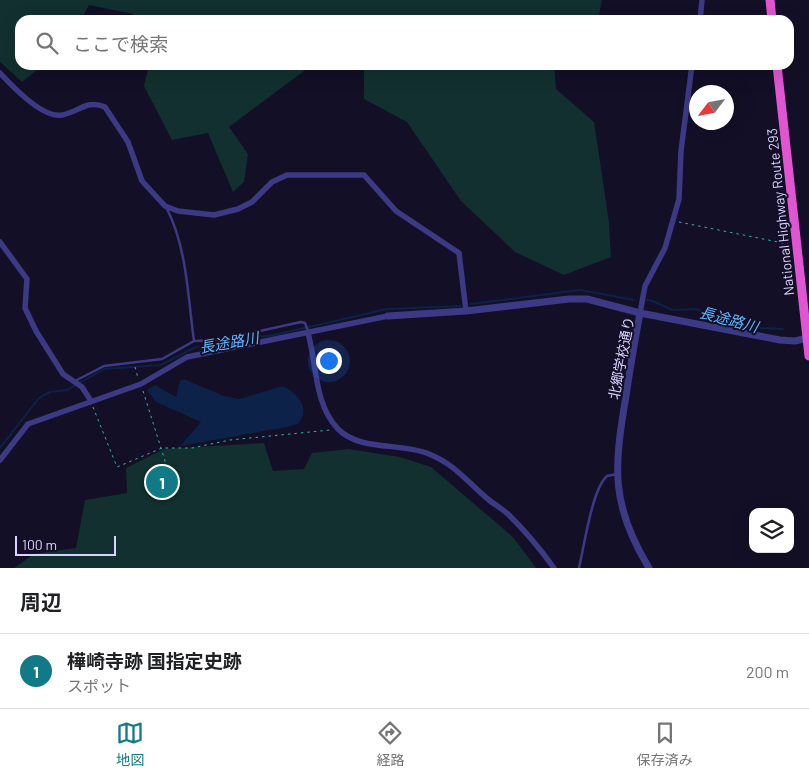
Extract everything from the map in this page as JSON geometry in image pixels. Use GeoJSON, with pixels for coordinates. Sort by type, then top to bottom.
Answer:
{"type":"FeatureCollection","features":[{"type":"Feature","properties":{"kind":"highway"},"geometry":{"type":"LineString","coordinates":[[770,0],[772,15]]}},
{"type":"Feature","properties":{"kind":"highway","name":"National Highway Route 293"},"geometry":{"type":"LineString","coordinates":[[778,70],[796,244],[806,299],[809,356]]}},
{"type":"Feature","properties":{"kind":"street"},"geometry":{"type":"LineString","coordinates":[[700,15],[702,0]]}},
{"type":"Feature","properties":{"kind":"street"},"geometry":{"type":"LineString","coordinates":[[0,460],[28,424],[140,384],[195,354],[388,316],[466,311],[569,298],[587,299],[640,313],[645,286],[660,260],[679,199],[681,150],[691,70]]}},
{"type":"Feature","properties":{"kind":"street"},"geometry":{"type":"LineString","coordinates":[[0,73],[33,104],[52,115],[65,115],[78,107],[92,103],[105,107],[128,142],[142,181],[165,206],[178,211],[214,215],[247,206],[272,182],[287,175],[321,177],[364,175],[396,211],[459,253],[466,311]]}},
{"type":"Feature","properties":{"kind":"street"},"geometry":{"type":"LineString","coordinates":[[0,242],[27,280],[25,308],[36,331],[63,374],[82,387],[91,401]]}},
{"type":"Feature","properties":{"kind":"street","name":"北郷学校通り"},"geometry":{"type":"LineString","coordinates":[[649,568],[626,524],[620,504],[617,474],[618,446],[640,313],[780,340],[795,341],[808,336]]}},
{"type":"Feature","properties":{"kind":"street"},"geometry":{"type":"LineString","coordinates":[[308,333],[315,358],[320,396],[327,414],[338,429],[353,439],[416,450],[456,468],[488,499],[509,514],[554,568]]}},
{"type":"Feature","properties":{"kind":"lane"},"geometry":{"type":"LineString","coordinates":[[165,206],[176,226],[194,341]]}},
{"type":"Feature","properties":{"kind":"lane"},"geometry":{"type":"LineString","coordinates":[[75,381],[104,366],[162,358],[194,341],[219,340],[302,322],[305,323],[308,333]]}},
{"type":"Feature","properties":{"kind":"lane"},"geometry":{"type":"LineString","coordinates":[[579,568],[591,514],[600,485],[606,476],[617,474]]}},
{"type":"Feature","properties":{"kind":"path"},"geometry":{"type":"LineString","coordinates":[[672,220],[786,244],[796,244]]}},
{"type":"Feature","properties":{"kind":"path"},"geometry":{"type":"LineString","coordinates":[[135,368],[166,464]]}},
{"type":"Feature","properties":{"kind":"path"},"geometry":{"type":"LineString","coordinates":[[91,401],[117,467],[162,448],[192,448],[230,440],[338,429]]}},
{"type":"Feature","properties":{"kind":"green space"},"geometry":{"type":"Polygon","coordinates":[[[0,0],[602,0],[599,15],[134,15],[89,5],[84,15],[15,15],[15,70],[37,70],[22,82],[0,62],[0,0]]]}},
{"type":"Feature","properties":{"kind":"green space"},"geometry":{"type":"Polygon","coordinates":[[[148,70],[305,70],[229,127],[248,154],[244,182],[233,192],[208,133],[172,140],[144,86],[148,70]]]}},
{"type":"Feature","properties":{"kind":"green space"},"geometry":{"type":"Polygon","coordinates":[[[364,70],[554,70],[556,89],[594,122],[609,222],[611,257],[564,275],[515,252],[461,201],[407,122],[364,99],[364,70]]]}},
{"type":"Feature","properties":{"kind":"green space"},"geometry":{"type":"Polygon","coordinates":[[[264,443],[273,471],[304,469],[312,453],[348,449],[400,457],[431,467],[513,537],[536,568],[14,568],[34,554],[76,548],[85,500],[127,493],[126,468],[164,449],[264,443]]]}},
{"type":"Feature","properties":{"kind":"water"},"geometry":{"type":"Polygon","coordinates":[[[184,379],[224,396],[239,399],[283,386],[294,393],[301,402],[303,407],[302,418],[298,424],[287,427],[180,446],[201,422],[156,402],[147,390],[155,385],[176,397],[180,381],[184,379]]]}},
{"type":"Feature","properties":{"kind":"waterway","name":"長途路川"},"geometry":{"type":"LineString","coordinates":[[471,304],[580,290],[634,300]]}},
{"type":"Feature","properties":{"kind":"waterway","name":"長途路川"},"geometry":{"type":"LineString","coordinates":[[647,300],[672,310],[696,309],[715,317],[761,328],[783,329]]}},
{"type":"Feature","properties":{"kind":"waterway","name":"長途路川"},"geometry":{"type":"LineString","coordinates":[[0,448],[39,398],[50,392],[67,390],[104,369],[161,365],[196,347],[274,335],[387,309],[460,306]]}},
{"type":"Feature","properties":{"kind":"place","name":"樺崎寺跡 国指定史跡"},"geometry":{"type":"Point","coordinates":[162,482]}}]}
